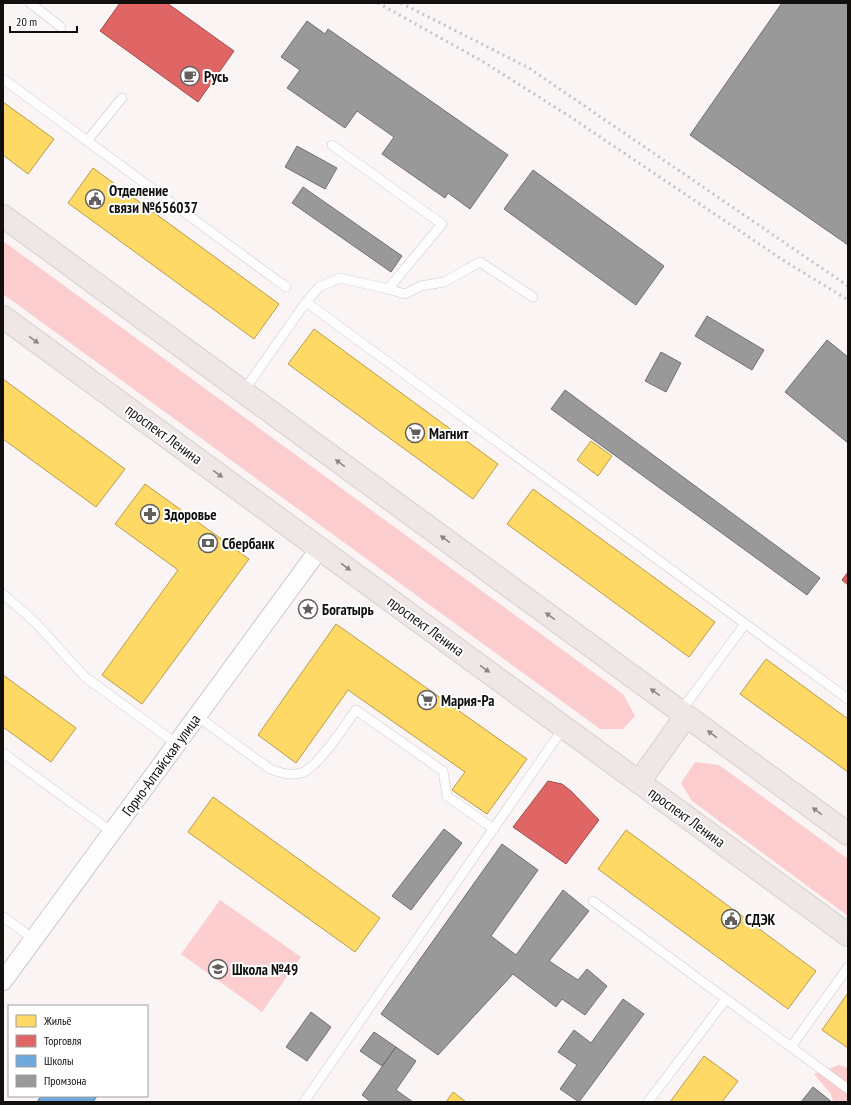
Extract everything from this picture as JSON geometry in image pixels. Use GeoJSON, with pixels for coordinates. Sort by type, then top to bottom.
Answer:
{"type":"FeatureCollection","features":[{"type":"Feature","properties":{"kind":"main road"},"geometry":{"type":"LineString","coordinates":[[3,216],[848,834]]}},
{"type":"Feature","properties":{"kind":"main road","name":"проспект Ленина"},"geometry":{"type":"LineString","coordinates":[[3,317],[848,935]]}},
{"type":"Feature","properties":{"kind":"main road"},"geometry":{"type":"LineString","coordinates":[[639,782],[683,713]]}},
{"type":"Feature","properties":{"kind":"street","name":"Горно-Алтайская улица"},"geometry":{"type":"LineString","coordinates":[[3,981],[320,548]]}},
{"type":"Feature","properties":{"kind":"lane"},"geometry":{"type":"LineString","coordinates":[[30,3],[61,27]]}},
{"type":"Feature","properties":{"kind":"lane"},"geometry":{"type":"LineString","coordinates":[[3,79],[286,287]]}},
{"type":"Feature","properties":{"kind":"lane"},"geometry":{"type":"LineString","coordinates":[[87,141],[122,98]]}},
{"type":"Feature","properties":{"kind":"lane"},"geometry":{"type":"LineString","coordinates":[[332,145],[442,224],[388,289]]}},
{"type":"Feature","properties":{"kind":"lane"},"geometry":{"type":"LineString","coordinates":[[243,392],[306,302],[319,287],[340,278],[405,294],[421,286],[444,282],[480,262],[533,297]]}},
{"type":"Feature","properties":{"kind":"lane"},"geometry":{"type":"LineString","coordinates":[[306,302],[848,699]]}},
{"type":"Feature","properties":{"kind":"lane"},"geometry":{"type":"LineString","coordinates":[[3,594],[35,622],[85,677],[177,744]]}},
{"type":"Feature","properties":{"kind":"lane"},"geometry":{"type":"LineString","coordinates":[[683,713],[745,624]]}},
{"type":"Feature","properties":{"kind":"lane"},"geometry":{"type":"LineString","coordinates":[[197,716],[270,769],[284,775],[302,773],[317,762],[356,710],[443,771],[447,796],[494,829]]}},
{"type":"Feature","properties":{"kind":"lane"},"geometry":{"type":"LineString","coordinates":[[304,1102],[564,727]]}},
{"type":"Feature","properties":{"kind":"lane"},"geometry":{"type":"LineString","coordinates":[[3,753],[112,832]]}},
{"type":"Feature","properties":{"kind":"lane"},"geometry":{"type":"LineString","coordinates":[[593,901],[848,1089]]}},
{"type":"Feature","properties":{"kind":"lane"},"geometry":{"type":"LineString","coordinates":[[3,917],[34,939]]}},
{"type":"Feature","properties":{"kind":"lane"},"geometry":{"type":"LineString","coordinates":[[791,1047],[848,967]]}},
{"type":"Feature","properties":{"kind":"lane"},"geometry":{"type":"LineString","coordinates":[[648,1102],[726,999]]}},
{"type":"Feature","properties":{"kind":"shaded area"},"geometry":{"type":"Polygon","coordinates":[[[3,241],[623,694],[635,716],[623,729],[600,729],[3,294],[3,241]]]}},
{"type":"Feature","properties":{"kind":"shaded area"},"geometry":{"type":"Polygon","coordinates":[[[695,762],[719,765],[848,859],[848,916],[692,801],[681,783],[695,762]]]}},
{"type":"Feature","properties":{"kind":"shaded area"},"geometry":{"type":"Polygon","coordinates":[[[220,900],[301,957],[262,1012],[181,954],[220,900]]]}},
{"type":"Feature","properties":{"kind":"shaded area"},"geometry":{"type":"Polygon","coordinates":[[[839,1065],[848,1068],[848,1102],[833,1102],[831,1094],[814,1074],[839,1065]]]}},
{"type":"Feature","properties":{"kind":"building: Жильё"},"geometry":{"type":"Polygon","coordinates":[[[3,102],[54,139],[28,174],[3,155],[3,102]]]}},
{"type":"Feature","properties":{"kind":"building: Жильё"},"geometry":{"type":"Polygon","coordinates":[[[93,168],[279,304],[254,339],[68,203],[93,168]]]}},
{"type":"Feature","properties":{"kind":"building: Жильё"},"geometry":{"type":"Polygon","coordinates":[[[314,329],[498,464],[473,499],[288,364],[314,329]]]}},
{"type":"Feature","properties":{"kind":"building: Жильё"},"geometry":{"type":"Polygon","coordinates":[[[3,379],[125,469],[96,507],[3,439],[3,379]]]}},
{"type":"Feature","properties":{"kind":"building: Жильё"},"geometry":{"type":"Polygon","coordinates":[[[591,441],[612,456],[598,476],[577,460],[591,441]]]}},
{"type":"Feature","properties":{"kind":"building: Жильё"},"geometry":{"type":"Polygon","coordinates":[[[145,484],[249,559],[142,704],[102,675],[178,570],[115,524],[145,484]]]}},
{"type":"Feature","properties":{"kind":"building: Жильё"},"geometry":{"type":"Polygon","coordinates":[[[533,489],[715,622],[689,657],[507,524],[533,489]]]}},
{"type":"Feature","properties":{"kind":"building: Жильё"},"geometry":{"type":"Polygon","coordinates":[[[336,624],[527,759],[487,814],[452,790],[465,772],[348,690],[296,763],[258,735],[336,624]]]}},
{"type":"Feature","properties":{"kind":"building: Жильё"},"geometry":{"type":"Polygon","coordinates":[[[766,659],[848,719],[848,772],[740,694],[766,659]]]}},
{"type":"Feature","properties":{"kind":"building: Жильё"},"geometry":{"type":"Polygon","coordinates":[[[3,675],[76,728],[51,762],[3,727],[3,675]]]}},
{"type":"Feature","properties":{"kind":"building: Жильё"},"geometry":{"type":"Polygon","coordinates":[[[213,797],[380,918],[355,952],[188,832],[213,797]]]}},
{"type":"Feature","properties":{"kind":"building: Жильё"},"geometry":{"type":"Polygon","coordinates":[[[626,830],[816,971],[788,1009],[598,869],[626,830]]]}},
{"type":"Feature","properties":{"kind":"building: Жильё"},"geometry":{"type":"Polygon","coordinates":[[[848,993],[848,1048],[822,1030],[848,993]]]}},
{"type":"Feature","properties":{"kind":"building: Жильё"},"geometry":{"type":"Polygon","coordinates":[[[704,1056],[738,1081],[722,1102],[670,1102],[704,1056]]]}},
{"type":"Feature","properties":{"kind":"building: Жильё"},"geometry":{"type":"Polygon","coordinates":[[[453,1092],[466,1102],[446,1102],[453,1092]]]}},
{"type":"Feature","properties":{"kind":"building: Торговля","name":"Русь"},"geometry":{"type":"Polygon","coordinates":[[[120,3],[167,3],[234,51],[198,102],[100,31],[120,3]]]}},
{"type":"Feature","properties":{"kind":"building: Торговля"},"geometry":{"type":"Polygon","coordinates":[[[848,572],[848,585],[842,580],[848,572]]]}},
{"type":"Feature","properties":{"kind":"building: Торговля"},"geometry":{"type":"Polygon","coordinates":[[[548,781],[562,784],[571,791],[599,820],[566,864],[513,827],[548,781]]]}},
{"type":"Feature","properties":{"kind":"building: Школы"},"geometry":{"type":"Polygon","coordinates":[[[40,1097],[96,1097],[93,1102],[37,1102],[40,1097]]]}},
{"type":"Feature","properties":{"kind":"building: Промзона"},"geometry":{"type":"Polygon","coordinates":[[[782,3],[848,3],[848,245],[690,135],[782,3]]]}},
{"type":"Feature","properties":{"kind":"building: Промзона"},"geometry":{"type":"Polygon","coordinates":[[[307,21],[325,34],[328,29],[508,155],[470,209],[448,193],[445,198],[382,154],[394,137],[357,111],[345,128],[287,88],[300,70],[281,57],[307,21]]]}},
{"type":"Feature","properties":{"kind":"building: Промзона"},"geometry":{"type":"Polygon","coordinates":[[[297,146],[337,168],[325,189],[285,167],[297,146]]]}},
{"type":"Feature","properties":{"kind":"building: Промзона"},"geometry":{"type":"Polygon","coordinates":[[[533,170],[664,266],[636,305],[504,209],[533,170]]]}},
{"type":"Feature","properties":{"kind":"building: Промзона"},"geometry":{"type":"Polygon","coordinates":[[[303,187],[402,256],[391,272],[292,203],[303,187]]]}},
{"type":"Feature","properties":{"kind":"building: Промзона"},"geometry":{"type":"Polygon","coordinates":[[[707,316],[764,350],[752,370],[695,336],[707,316]]]}},
{"type":"Feature","properties":{"kind":"building: Промзона"},"geometry":{"type":"Polygon","coordinates":[[[827,340],[848,357],[848,443],[785,392],[827,340]]]}},
{"type":"Feature","properties":{"kind":"building: Промзона"},"geometry":{"type":"Polygon","coordinates":[[[661,352],[681,363],[666,392],[645,381],[661,352]]]}},
{"type":"Feature","properties":{"kind":"building: Промзона"},"geometry":{"type":"Polygon","coordinates":[[[565,390],[820,578],[807,595],[551,409],[565,390]]]}},
{"type":"Feature","properties":{"kind":"building: Промзона"},"geometry":{"type":"Polygon","coordinates":[[[444,829],[462,843],[411,910],[392,896],[444,829]]]}},
{"type":"Feature","properties":{"kind":"building: Промзона"},"geometry":{"type":"Polygon","coordinates":[[[502,844],[538,870],[491,936],[516,955],[563,890],[589,911],[549,961],[578,980],[587,969],[607,986],[585,1015],[562,999],[556,1007],[513,974],[438,1055],[381,1014],[502,844]]]}},
{"type":"Feature","properties":{"kind":"building: Промзона"},"geometry":{"type":"Polygon","coordinates":[[[623,999],[644,1014],[579,1102],[560,1089],[577,1065],[558,1052],[574,1030],[591,1043],[623,999]]]}},
{"type":"Feature","properties":{"kind":"building: Промзона"},"geometry":{"type":"Polygon","coordinates":[[[311,1012],[331,1027],[307,1061],[286,1047],[311,1012]]]}},
{"type":"Feature","properties":{"kind":"building: Промзона"},"geometry":{"type":"Polygon","coordinates":[[[374,1032],[396,1047],[382,1066],[360,1051],[374,1032]]]}},
{"type":"Feature","properties":{"kind":"building: Промзона"},"geometry":{"type":"Polygon","coordinates":[[[396,1047],[416,1061],[396,1090],[413,1102],[371,1102],[362,1095],[396,1047]]]}},
{"type":"Feature","properties":{"kind":"building: Промзона"},"geometry":{"type":"Polygon","coordinates":[[[813,1087],[832,1102],[801,1102],[813,1087]]]}},
{"type":"Feature","properties":{"kind":"railway"},"geometry":{"type":"LineString","coordinates":[[378,3],[482,61],[569,116],[786,262],[848,300]]}},
{"type":"Feature","properties":{"kind":"railway"},"geometry":{"type":"LineString","coordinates":[[401,3],[529,68],[848,286]]}},
{"type":"Feature","properties":{"kind":"place","name":"Русь"},"geometry":{"type":"Point","coordinates":[190,76]}},
{"type":"Feature","properties":{"kind":"place","name":"Отделение связи №656037"},"geometry":{"type":"Point","coordinates":[95,199]}},
{"type":"Feature","properties":{"kind":"place","name":"Магнит"},"geometry":{"type":"Point","coordinates":[415,433]}},
{"type":"Feature","properties":{"kind":"place","name":"Здоровье"},"geometry":{"type":"Point","coordinates":[150,514]}},
{"type":"Feature","properties":{"kind":"place","name":"Сбербанк"},"geometry":{"type":"Point","coordinates":[208,543]}},
{"type":"Feature","properties":{"kind":"place","name":"Богатырь"},"geometry":{"type":"Point","coordinates":[308,609]}},
{"type":"Feature","properties":{"kind":"place","name":"Мария-Ра"},"geometry":{"type":"Point","coordinates":[427,700]}},
{"type":"Feature","properties":{"kind":"place","name":"СДЭК"},"geometry":{"type":"Point","coordinates":[731,919]}},
{"type":"Feature","properties":{"kind":"place","name":"Школа №49"},"geometry":{"type":"Point","coordinates":[218,969]}}]}
